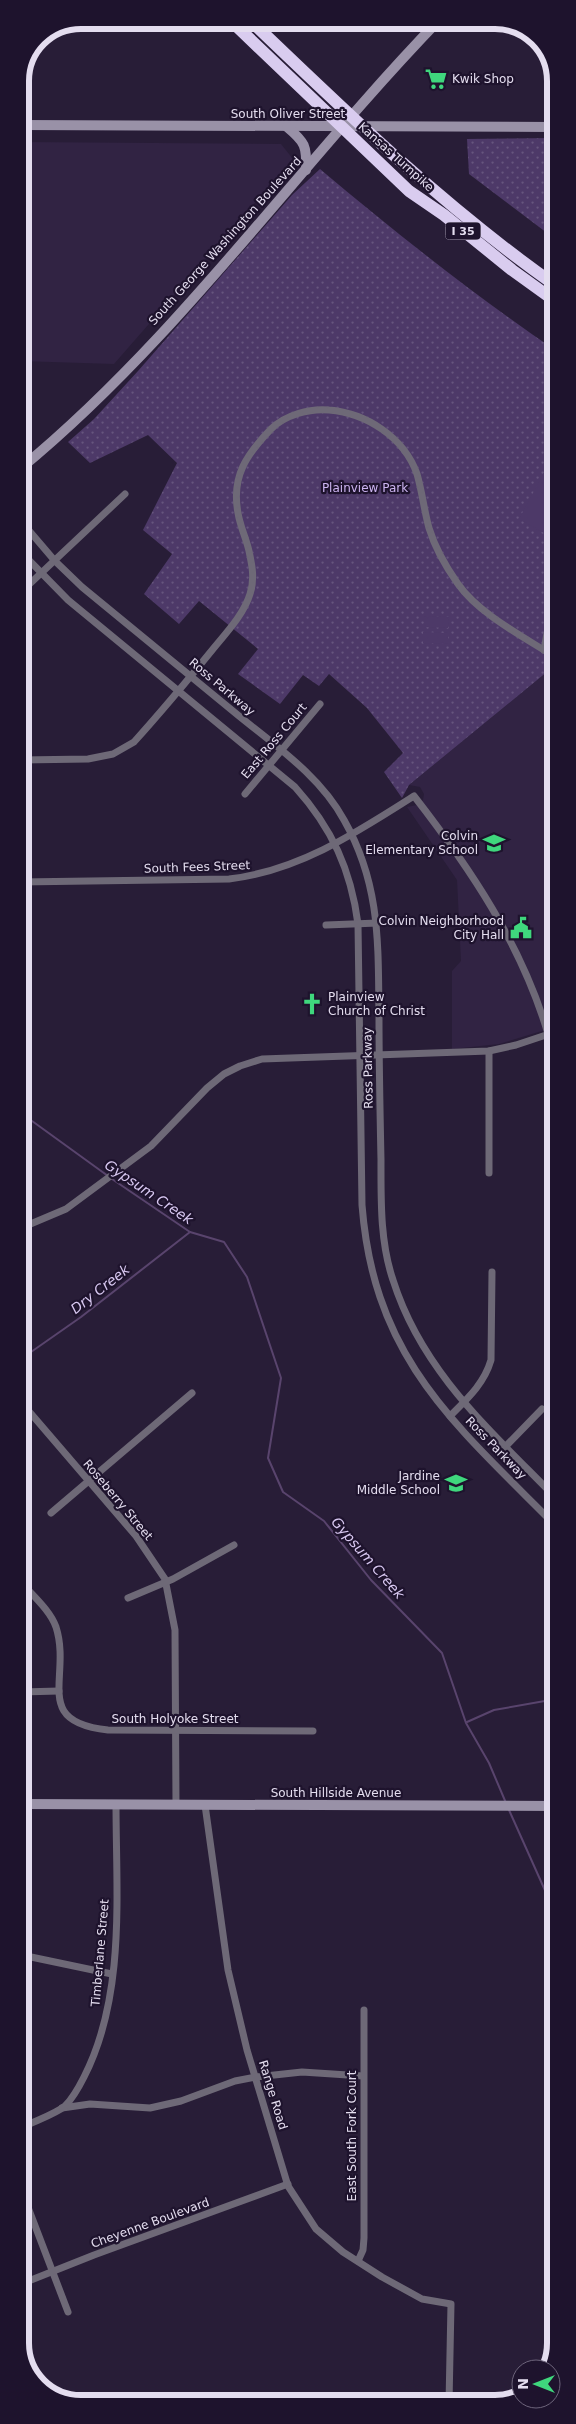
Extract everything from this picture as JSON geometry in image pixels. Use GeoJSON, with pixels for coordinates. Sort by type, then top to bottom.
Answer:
{"type":"FeatureCollection","features":[{"type":"Feature","properties":{"kind":"highway","name":"Kansas Turnpike"},"geometry":{"type":"LineString","coordinates":[[239,29],[409,191],[444,215],[512,270],[547,295]]}},
{"type":"Feature","properties":{"kind":"highway","name":"Kansas Turnpike"},"geometry":{"type":"LineString","coordinates":[[259,29],[392,156],[490,237],[547,279]]}},
{"type":"Feature","properties":{"kind":"main road","name":"South George Washington Boulevard"},"geometry":{"type":"LineString","coordinates":[[29,462],[68,429],[124,372],[431,29]]}},
{"type":"Feature","properties":{"kind":"main road","name":"South Oliver Street"},"geometry":{"type":"LineString","coordinates":[[29,126],[547,127]]}},
{"type":"Feature","properties":{"kind":"main road"},"geometry":{"type":"LineString","coordinates":[[287,127],[304,142],[306,170]]}},
{"type":"Feature","properties":{"kind":"main road","name":"South Hillside Avenue"},"geometry":{"type":"LineString","coordinates":[[29,1804],[547,1806]]}},
{"type":"Feature","properties":{"kind":"street"},"geometry":{"type":"LineString","coordinates":[[29,760],[88,759],[113,754],[134,742],[179,691],[230,628],[250,594],[253,569],[238,512],[237,489],[241,466],[257,443],[275,425],[298,413],[322,410],[347,412],[360,417],[392,437],[405,452],[416,472],[429,528],[442,560],[459,586],[479,606],[547,652]]}},
{"type":"Feature","properties":{"kind":"street"},"geometry":{"type":"LineString","coordinates":[[29,585],[125,494]]}},
{"type":"Feature","properties":{"kind":"street","name":"Ross Parkway"},"geometry":{"type":"LineString","coordinates":[[29,531],[55,561],[82,587],[316,781],[331,800],[353,835],[367,868],[378,923],[381,1203],[386,1254],[392,1278],[418,1340],[438,1372],[547,1489]]}},
{"type":"Feature","properties":{"kind":"street","name":"Ross Parkway"},"geometry":{"type":"LineString","coordinates":[[29,561],[68,600],[296,787],[312,805],[336,843],[353,889],[358,924],[362,1205],[368,1260],[381,1303],[400,1347],[424,1384],[450,1416],[547,1517]]}},
{"type":"Feature","properties":{"kind":"street"},"geometry":{"type":"LineString","coordinates":[[544,650],[547,633]]}},
{"type":"Feature","properties":{"kind":"street","name":"East Ross Court"},"geometry":{"type":"LineString","coordinates":[[245,794],[320,704]]}},
{"type":"Feature","properties":{"kind":"street","name":"South Fees Street"},"geometry":{"type":"LineString","coordinates":[[29,882],[229,879],[257,876],[294,864],[353,835],[414,796],[450,842],[500,922],[521,963],[547,1022]]}},
{"type":"Feature","properties":{"kind":"street"},"geometry":{"type":"LineString","coordinates":[[326,925],[378,923]]}},
{"type":"Feature","properties":{"kind":"street"},"geometry":{"type":"LineString","coordinates":[[29,1225],[66,1209],[90,1192],[156,1141],[207,1088],[224,1074],[240,1066],[262,1059],[488,1051],[547,1034]]}},
{"type":"Feature","properties":{"kind":"street"},"geometry":{"type":"LineString","coordinates":[[488,1051],[489,1173]]}},
{"type":"Feature","properties":{"kind":"street"},"geometry":{"type":"LineString","coordinates":[[450,1416],[482,1380],[491,1360],[492,1272]]}},
{"type":"Feature","properties":{"kind":"street"},"geometry":{"type":"LineString","coordinates":[[51,1513],[192,1393]]}},
{"type":"Feature","properties":{"kind":"street"},"geometry":{"type":"LineString","coordinates":[[506,1446],[542,1410]]}},
{"type":"Feature","properties":{"kind":"street","name":"Roseberry Street"},"geometry":{"type":"LineString","coordinates":[[29,1411],[136,1536],[166,1582],[175,1630],[176,1805]]}},
{"type":"Feature","properties":{"kind":"street"},"geometry":{"type":"LineString","coordinates":[[128,1598],[166,1582],[234,1545]]}},
{"type":"Feature","properties":{"kind":"street","name":"South Holyoke Street"},"geometry":{"type":"LineString","coordinates":[[29,1592],[55,1625],[59,1655],[60,1700],[67,1717],[88,1728],[108,1730],[313,1731]]}},
{"type":"Feature","properties":{"kind":"street"},"geometry":{"type":"LineString","coordinates":[[29,1692],[59,1691]]}},
{"type":"Feature","properties":{"kind":"street","name":"Timberlane Street"},"geometry":{"type":"LineString","coordinates":[[29,2124],[64,2106],[75,2094],[99,2044],[112,1974],[117,1920],[116,1804]]}},
{"type":"Feature","properties":{"kind":"street","name":"Range Road"},"geometry":{"type":"LineString","coordinates":[[205,1805],[228,1970],[256,2076],[288,2184],[316,2229],[358,2261],[422,2299],[451,2304],[450,2395]]}},
{"type":"Feature","properties":{"kind":"street"},"geometry":{"type":"LineString","coordinates":[[32,1958],[112,1974]]}},
{"type":"Feature","properties":{"kind":"street","name":"East South Fork Court"},"geometry":{"type":"LineString","coordinates":[[358,2261],[363,2250],[364,2238],[364,2010]]}},
{"type":"Feature","properties":{"kind":"street"},"geometry":{"type":"LineString","coordinates":[[59,2109],[90,2104],[150,2108],[181,2101],[235,2081],[256,2076],[302,2072],[363,2076]]}},
{"type":"Feature","properties":{"kind":"street","name":"Cheyenne Boulevard"},"geometry":{"type":"LineString","coordinates":[[29,2281],[288,2184]]}},
{"type":"Feature","properties":{"kind":"street"},"geometry":{"type":"LineString","coordinates":[[29,2210],[68,2312]]}},
{"type":"Feature","properties":{"kind":"shaded area"},"geometry":{"type":"Polygon","coordinates":[[[29,142],[281,144],[293,159],[114,364],[29,361],[29,142]]]}},
{"type":"Feature","properties":{"kind":"shaded area","name":"Colvin Elementary School"},"geometry":{"type":"Polygon","coordinates":[[[547,672],[547,1029],[499,1044],[452,1049],[452,971],[461,961],[457,880],[407,807],[417,805],[423,800],[424,794],[420,787],[409,785],[547,672]]]}},
{"type":"Feature","properties":{"kind":"green space"},"geometry":{"type":"Polygon","coordinates":[[[547,138],[547,233],[469,174],[467,139],[547,138]]]}},
{"type":"Feature","properties":{"kind":"green space","name":"Plainview Park"},"geometry":{"type":"Polygon","coordinates":[[[320,169],[435,262],[547,344],[547,672],[409,785],[402,798],[384,772],[403,753],[367,708],[329,674],[319,686],[303,675],[280,704],[238,674],[258,649],[199,601],[179,624],[144,594],[172,554],[143,530],[177,463],[148,435],[90,463],[68,442],[94,419],[138,371],[292,195],[320,169]]]}},
{"type":"Feature","properties":{"kind":"green space"},"geometry":{"type":"Polygon","coordinates":[[[546,469],[547,535],[519,519],[546,469]]]}},
{"type":"Feature","properties":{"kind":"green space"},"geometry":{"type":"Polygon","coordinates":[[[424,616],[449,617],[448,628],[424,627],[424,616]]]}},
{"type":"Feature","properties":{"kind":"green space"},"geometry":{"type":"Polygon","coordinates":[[[423,632],[448,633],[448,644],[423,643],[423,632]]]}},
{"type":"Feature","properties":{"kind":"waterway","name":"Gypsum Creek"},"geometry":{"type":"LineString","coordinates":[[29,1119],[108,1176]]}},
{"type":"Feature","properties":{"kind":"waterway","name":"Gypsum Creek"},"geometry":{"type":"LineString","coordinates":[[112,1179],[190,1232],[224,1242],[247,1277],[281,1378],[268,1458],[283,1492],[324,1521],[371,1580],[442,1653],[466,1723],[489,1763],[506,1803]]}},
{"type":"Feature","properties":{"kind":"waterway","name":"Dry Creek"},"geometry":{"type":"LineString","coordinates":[[29,1353],[81,1317],[190,1232]]}},
{"type":"Feature","properties":{"kind":"waterway"},"geometry":{"type":"LineString","coordinates":[[467,1722],[494,1710],[547,1701]]}},
{"type":"Feature","properties":{"kind":"waterway","name":"Gypsum Creek"},"geometry":{"type":"LineString","coordinates":[[509,1810],[547,1895]]}},
{"type":"Feature","properties":{"kind":"place","name":"Kwik Shop"},"geometry":{"type":"Point","coordinates":[436,79]}},
{"type":"Feature","properties":{"kind":"place","name":"Colvin Elementary School"},"geometry":{"type":"Point","coordinates":[494,843]}},
{"type":"Feature","properties":{"kind":"place","name":"Colvin Neighborhood City Hall"},"geometry":{"type":"Point","coordinates":[521,928]}},
{"type":"Feature","properties":{"kind":"place","name":"Plainview Church of Christ"},"geometry":{"type":"Point","coordinates":[312,1004]}},
{"type":"Feature","properties":{"kind":"place","name":"Jardine Middle School"},"geometry":{"type":"Point","coordinates":[456,1483]}}]}
